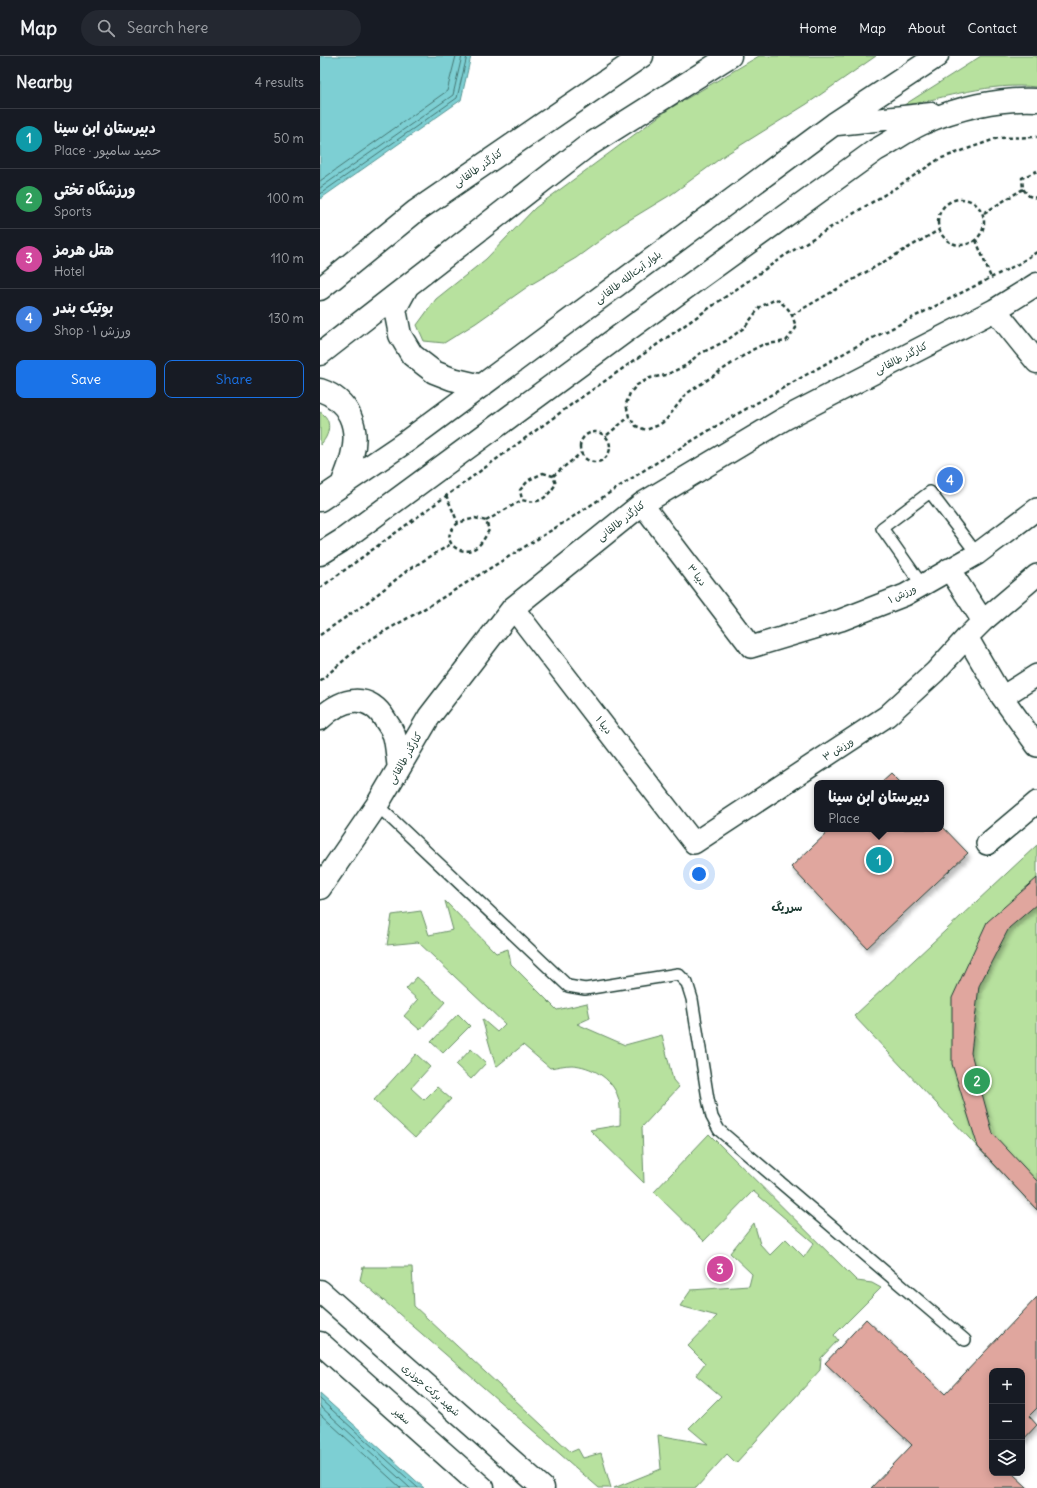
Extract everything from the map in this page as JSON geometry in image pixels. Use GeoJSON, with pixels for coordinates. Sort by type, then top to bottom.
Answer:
{"type":"FeatureCollection","features":[{"type":"Feature","properties":{"kind":"main road","name":"کنارگذر طالقانی"},"geometry":{"type":"LineString","coordinates":[[320,288],[416,211],[642,56]]}},
{"type":"Feature","properties":{"kind":"main road"},"geometry":{"type":"LineString","coordinates":[[320,354],[586,147],[730,56]]}},
{"type":"Feature","properties":{"kind":"main road","name":"بلوار آیت‌الله طالقانی"},"geometry":{"type":"LineString","coordinates":[[320,500],[407,441],[834,124],[937,56]]}},
{"type":"Feature","properties":{"kind":"main road"},"geometry":{"type":"LineString","coordinates":[[320,554],[341,541],[622,334],[876,150],[921,124],[953,112],[990,103],[1037,100]]}},
{"type":"Feature","properties":{"kind":"main road"},"geometry":{"type":"LineString","coordinates":[[834,124],[953,112]]}},
{"type":"Feature","properties":{"kind":"main road","name":"کنارگذر طالقانی"},"geometry":{"type":"LineString","coordinates":[[320,888],[378,805],[429,718],[513,608],[642,504],[784,419],[995,310],[1037,284]]}},
{"type":"Feature","properties":{"kind":"main road"},"geometry":{"type":"LineString","coordinates":[[408,286],[395,309],[400,335],[412,355],[434,372],[452,379],[482,386]]}},
{"type":"Feature","properties":{"kind":"main road"},"geometry":{"type":"LineString","coordinates":[[995,310],[1037,362]]}},
{"type":"Feature","properties":{"kind":"main road"},"geometry":{"type":"LineString","coordinates":[[320,390],[334,396],[344,404],[350,413],[353,425],[355,442],[342,485]]}},
{"type":"Feature","properties":{"kind":"main road"},"geometry":{"type":"LineString","coordinates":[[320,719],[329,711],[345,702],[365,702],[378,709],[393,734],[399,768]]}},
{"type":"Feature","properties":{"kind":"main road","name":"شهید برکت جوذری"},"geometry":{"type":"LineString","coordinates":[[320,1291],[543,1488]]}},
{"type":"Feature","properties":{"kind":"main road","name":"سفیر"},"geometry":{"type":"LineString","coordinates":[[320,1343],[483,1488]]}},
{"type":"Feature","properties":{"kind":"street","name":"دیبا ۳"},"geometry":{"type":"LineString","coordinates":[[642,504],[751,647]]}},
{"type":"Feature","properties":{"kind":"street","name":"ورزش ۱"},"geometry":{"type":"LineString","coordinates":[[751,647],[841,620],[905,595],[977,554],[1037,509]]}},
{"type":"Feature","properties":{"kind":"street"},"geometry":{"type":"LineString","coordinates":[[949,570],[983,621],[1037,575]]}},
{"type":"Feature","properties":{"kind":"street","name":"دیبا ۱"},"geometry":{"type":"LineString","coordinates":[[513,608],[694,843]]}},
{"type":"Feature","properties":{"kind":"street","name":"ورزش ۳"},"geometry":{"type":"LineString","coordinates":[[694,843],[887,716],[935,672],[983,621]]}},
{"type":"Feature","properties":{"kind":"street"},"geometry":{"type":"LineString","coordinates":[[967,637],[1002,697],[1037,746]]}},
{"type":"Feature","properties":{"kind":"street"},"geometry":{"type":"LineString","coordinates":[[1002,697],[1037,675]]}},
{"type":"Feature","properties":{"kind":"street"},"geometry":{"type":"LineString","coordinates":[[987,844],[1037,802]]}},
{"type":"Feature","properties":{"kind":"lane"},"geometry":{"type":"LineString","coordinates":[[922,585],[882,528],[930,492],[977,554]]}},
{"type":"Feature","properties":{"kind":"lane"},"geometry":{"type":"LineString","coordinates":[[378,805],[568,986],[585,989],[678,974],[687,983],[692,999],[708,1099],[712,1117],[719,1130],[965,1340]]}},
{"type":"Feature","properties":{"kind":"path"},"geometry":{"type":"LineString","coordinates":[[320,588],[579,399],[784,256],[897,187],[939,159],[998,138],[1037,137]]}},
{"type":"Feature","properties":{"kind":"path"},"geometry":{"type":"LineString","coordinates":[[1037,171],[1022,178],[1024,188],[1030,196],[1037,198]]}},
{"type":"Feature","properties":{"kind":"path"},"geometry":{"type":"LineString","coordinates":[[984,213],[1024,188]]}},
{"type":"Feature","properties":{"kind":"path"},"geometry":{"type":"LineString","coordinates":[[960,197],[975,202],[984,213],[984,228],[976,240],[962,246],[948,242],[939,230],[938,215],[947,203],[960,197]]}},
{"type":"Feature","properties":{"kind":"path"},"geometry":{"type":"LineString","coordinates":[[792,315],[939,230]]}},
{"type":"Feature","properties":{"kind":"path"},"geometry":{"type":"LineString","coordinates":[[976,240],[991,278]]}},
{"type":"Feature","properties":{"kind":"path"},"geometry":{"type":"LineString","coordinates":[[776,299],[788,308],[796,328],[786,341],[762,345],[752,350],[686,394],[666,420],[659,425],[646,430],[636,426],[629,417],[626,404],[630,393],[637,385],[650,378],[666,375],[685,366],[700,354],[726,341],[745,326],[760,307],[776,299]]}},
{"type":"Feature","properties":{"kind":"path"},"geometry":{"type":"LineString","coordinates":[[607,435],[629,417]]}},
{"type":"Feature","properties":{"kind":"path"},"geometry":{"type":"LineString","coordinates":[[597,431],[607,435],[611,445],[610,450],[608,455],[600,462],[589,461],[581,453],[580,442],[586,434],[597,431]]}},
{"type":"Feature","properties":{"kind":"path"},"geometry":{"type":"LineString","coordinates":[[553,476],[581,453]]}},
{"type":"Feature","properties":{"kind":"path"},"geometry":{"type":"LineString","coordinates":[[522,500],[520,490],[529,480],[543,473],[553,476]]}},
{"type":"Feature","properties":{"kind":"path"},"geometry":{"type":"LineString","coordinates":[[486,521],[489,530],[478,546],[468,551],[457,550],[451,544],[449,538],[452,530],[458,523],[475,518],[486,521],[522,500],[535,502],[546,497],[556,484],[553,476]]}},
{"type":"Feature","properties":{"kind":"path"},"geometry":{"type":"LineString","coordinates":[[320,635],[408,570],[451,544]]}},
{"type":"Feature","properties":{"kind":"green space"},"geometry":{"type":"Polygon","coordinates":[[[759,56],[876,56],[807,104],[725,155],[672,194],[621,225],[576,258],[530,285],[476,323],[444,343],[424,341],[417,325],[436,299],[486,259],[535,208],[669,109],[759,56]]]}},
{"type":"Feature","properties":{"kind":"green space"},"geometry":{"type":"Polygon","coordinates":[[[981,56],[1037,56],[1037,87],[1020,86],[985,88],[901,107],[981,56]]]}},
{"type":"Feature","properties":{"kind":"green space"},"geometry":{"type":"Polygon","coordinates":[[[320,412],[327,419],[329,428],[326,437],[320,445],[320,412]]]}},
{"type":"Feature","properties":{"kind":"green space"},"geometry":{"type":"Polygon","coordinates":[[[1037,845],[1037,1210],[854,1016],[1037,845]]]}},
{"type":"Feature","properties":{"kind":"green space"},"geometry":{"type":"Polygon","coordinates":[[[445,901],[496,953],[508,949],[511,964],[557,1010],[587,1003],[590,1018],[577,1024],[625,1045],[662,1035],[673,1080],[679,1087],[642,1127],[644,1183],[590,1130],[620,1125],[619,1100],[615,1090],[606,1079],[600,1074],[579,1066],[569,1065],[550,1068],[523,1045],[496,1067],[482,1019],[497,1032],[505,1024],[418,942],[387,945],[392,915],[421,911],[429,935],[453,930],[445,901]]]}},
{"type":"Feature","properties":{"kind":"green space"},"geometry":{"type":"Polygon","coordinates":[[[417,977],[445,1002],[420,1030],[404,1016],[418,1000],[406,989],[417,977]]]}},
{"type":"Feature","properties":{"kind":"green space"},"geometry":{"type":"Polygon","coordinates":[[[458,1014],[470,1026],[443,1053],[431,1042],[458,1014]]]}},
{"type":"Feature","properties":{"kind":"green space"},"geometry":{"type":"Polygon","coordinates":[[[471,1049],[486,1063],[471,1079],[456,1065],[471,1049]]]}},
{"type":"Feature","properties":{"kind":"green space"},"geometry":{"type":"Polygon","coordinates":[[[416,1054],[430,1067],[411,1088],[424,1100],[437,1087],[451,1099],[415,1138],[374,1100],[416,1054]]]}},
{"type":"Feature","properties":{"kind":"green space"},"geometry":{"type":"Polygon","coordinates":[[[709,1134],[857,1281],[872,1283],[881,1288],[834,1335],[838,1340],[821,1358],[820,1370],[736,1463],[727,1454],[696,1488],[614,1488],[661,1469],[658,1435],[708,1444],[689,1428],[721,1396],[696,1375],[705,1363],[688,1346],[717,1316],[680,1306],[691,1290],[749,1286],[752,1274],[730,1253],[754,1223],[760,1244],[770,1255],[786,1239],[804,1257],[814,1243],[753,1191],[704,1241],[654,1192],[709,1134]]]}},
{"type":"Feature","properties":{"kind":"green space"},"geometry":{"type":"Polygon","coordinates":[[[363,1267],[412,1267],[414,1306],[571,1452],[578,1449],[583,1458],[601,1453],[611,1488],[599,1488],[360,1280],[363,1267]]]}},
{"type":"Feature","properties":{"kind":"water"},"geometry":{"type":"Polygon","coordinates":[[[320,56],[471,56],[461,100],[320,199],[320,56]]]}},
{"type":"Feature","properties":{"kind":"water"},"geometry":{"type":"Polygon","coordinates":[[[320,1394],[424,1488],[320,1488],[320,1394]]]}},
{"type":"Feature","properties":{"kind":"building"},"geometry":{"type":"Polygon","coordinates":[[[891,773],[898,780],[883,780],[891,773]]]}},
{"type":"Feature","properties":{"kind":"building"},"geometry":{"type":"Polygon","coordinates":[[[944,828],[968,853],[867,948],[791,867],[828,832],[944,832],[944,828]]]}},
{"type":"Feature","properties":{"kind":"building"},"geometry":{"type":"Polygon","coordinates":[[[1037,878],[1037,904],[1009,928],[979,986],[971,1053],[993,1134],[1037,1181],[1037,1210],[978,1147],[952,1064],[952,998],[987,922],[1037,878]]]}},
{"type":"Feature","properties":{"kind":"building"},"geometry":{"type":"Polygon","coordinates":[[[1037,1297],[1037,1408],[1029,1416],[1037,1425],[1025,1438],[1025,1368],[989,1368],[989,1476],[1015,1476],[1028,1488],[871,1488],[912,1445],[825,1363],[866,1319],[945,1394],[1037,1297]]]}},
{"type":"Feature","properties":{"kind":"place","name":"بوتیک بندر"},"geometry":{"type":"Point","coordinates":[950,480]}},
{"type":"Feature","properties":{"kind":"place","name":"دبیرستان ابن سینا"},"geometry":{"type":"Point","coordinates":[879,860]}},
{"type":"Feature","properties":{"kind":"place","name":"ورزشگاه تختی"},"geometry":{"type":"Point","coordinates":[977,1081]}},
{"type":"Feature","properties":{"kind":"place","name":"هتل هرمز"},"geometry":{"type":"Point","coordinates":[720,1269]}},
{"type":"Feature","properties":{"kind":"district","name":"سرریگ"},"geometry":{"type":"Point","coordinates":[787,907]}}]}
